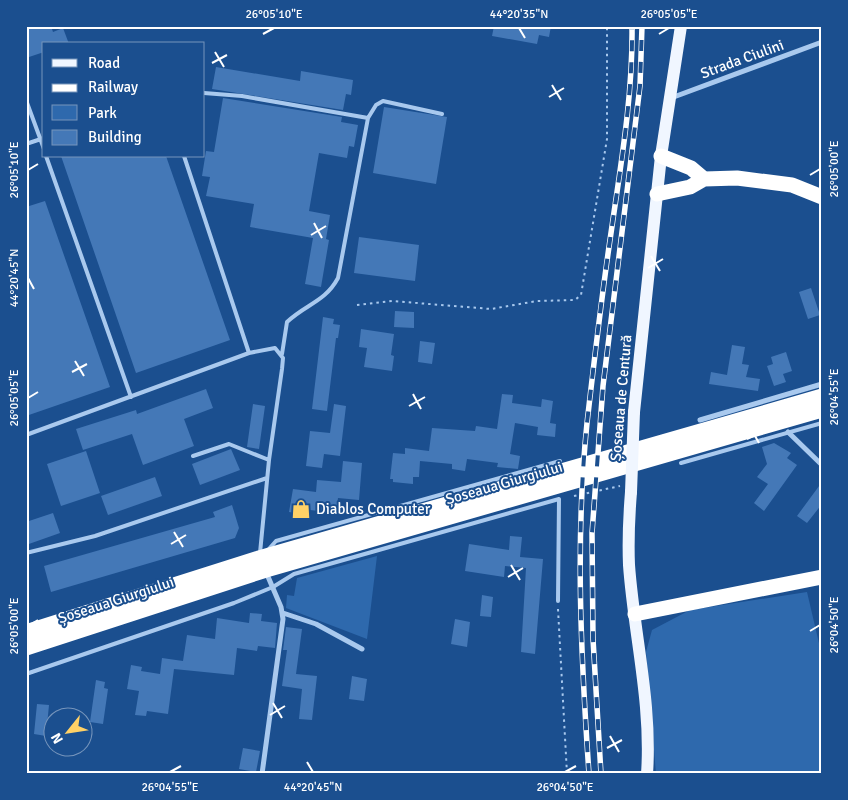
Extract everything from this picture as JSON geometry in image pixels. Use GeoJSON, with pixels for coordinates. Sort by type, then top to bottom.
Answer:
{"type":"FeatureCollection","features":[{"type":"Feature","properties":{"kind":"highway"},"geometry":{"type":"LineString","coordinates":[[661,156],[691,168],[704,179]]}},
{"type":"Feature","properties":{"kind":"highway"},"geometry":{"type":"LineString","coordinates":[[657,194],[690,187],[704,179],[737,178],[774,181],[808,190],[822,197]]}},
{"type":"Feature","properties":{"kind":"highway","name":"Șoseaua Giurgiului"},"geometry":{"type":"LineString","coordinates":[[26,632],[262,564],[822,396]]}},
{"type":"Feature","properties":{"kind":"highway","name":"Șoseaua Giurgiului"},"geometry":{"type":"LineString","coordinates":[[26,648],[262,564],[822,410]]}},
{"type":"Feature","properties":{"kind":"highway"},"geometry":{"type":"LineString","coordinates":[[636,614],[822,577]]}},
{"type":"Feature","properties":{"kind":"main road","name":"Șoseaua de Centură"},"geometry":{"type":"LineString","coordinates":[[647,774],[648,725],[628,545],[630,492],[634,412],[661,156],[681,26]]}},
{"type":"Feature","properties":{"kind":"street","name":"Strada Ciulini"},"geometry":{"type":"LineString","coordinates":[[670,99],[822,42]]}},
{"type":"Feature","properties":{"kind":"street"},"geometry":{"type":"LineString","coordinates":[[700,420],[822,384]]}},
{"type":"Feature","properties":{"kind":"street"},"geometry":{"type":"LineString","coordinates":[[788,432],[822,465]]}},
{"type":"Feature","properties":{"kind":"street"},"geometry":{"type":"LineString","coordinates":[[262,564],[283,613],[262,774]]}},
{"type":"Feature","properties":{"kind":"street"},"geometry":{"type":"LineString","coordinates":[[283,613],[316,624],[362,649]]}},
{"type":"Feature","properties":{"kind":"lane"},"geometry":{"type":"LineString","coordinates":[[205,93],[242,96],[368,118]]}},
{"type":"Feature","properties":{"kind":"lane"},"geometry":{"type":"LineString","coordinates":[[26,100],[42,139],[26,144]]}},
{"type":"Feature","properties":{"kind":"lane"},"geometry":{"type":"LineString","coordinates":[[262,564],[267,478],[287,322],[321,300],[332,290],[338,278],[368,118],[376,105],[383,101],[442,114]]}},
{"type":"Feature","properties":{"kind":"lane"},"geometry":{"type":"LineString","coordinates":[[47,158],[131,397]]}},
{"type":"Feature","properties":{"kind":"lane"},"geometry":{"type":"LineString","coordinates":[[185,158],[248,353]]}},
{"type":"Feature","properties":{"kind":"lane"},"geometry":{"type":"LineString","coordinates":[[26,435],[248,353],[274,348],[282,356]]}},
{"type":"Feature","properties":{"kind":"lane"},"geometry":{"type":"LineString","coordinates":[[680,463],[822,423]]}},
{"type":"Feature","properties":{"kind":"lane"},"geometry":{"type":"LineString","coordinates":[[193,456],[229,444],[269,460]]}},
{"type":"Feature","properties":{"kind":"lane"},"geometry":{"type":"LineString","coordinates":[[262,564],[276,541],[560,461]]}},
{"type":"Feature","properties":{"kind":"lane"},"geometry":{"type":"LineString","coordinates":[[26,553],[95,536],[267,478]]}},
{"type":"Feature","properties":{"kind":"lane"},"geometry":{"type":"LineString","coordinates":[[26,674],[234,603],[273,587],[294,574],[559,499],[558,601]]}},
{"type":"Feature","properties":{"kind":"path"},"geometry":{"type":"LineString","coordinates":[[357,305],[392,301],[491,309],[537,301],[575,300],[581,295],[607,139],[607,26]]}},
{"type":"Feature","properties":{"kind":"path"},"geometry":{"type":"LineString","coordinates":[[558,601],[566,774]]}},
{"type":"Feature","properties":{"kind":"green space"},"geometry":{"type":"Polygon","coordinates":[[[377,556],[367,639],[286,608],[287,595],[294,596],[297,578],[377,556]]]}},
{"type":"Feature","properties":{"kind":"green space"},"geometry":{"type":"Polygon","coordinates":[[[807,592],[822,656],[822,774],[656,774],[646,652],[652,630],[690,610],[807,592]]]}},
{"type":"Feature","properties":{"kind":"building"},"geometry":{"type":"Polygon","coordinates":[[[26,26],[51,26],[53,32],[63,28],[68,42],[42,42],[42,53],[29,57],[26,50],[26,26]]]}},
{"type":"Feature","properties":{"kind":"building"},"geometry":{"type":"Polygon","coordinates":[[[494,26],[551,26],[549,37],[539,35],[537,44],[492,36],[494,26]]]}},
{"type":"Feature","properties":{"kind":"building"},"geometry":{"type":"Polygon","coordinates":[[[216,67],[300,81],[301,71],[353,80],[351,95],[346,94],[343,110],[212,89],[216,67]]]}},
{"type":"Feature","properties":{"kind":"building"},"geometry":{"type":"Polygon","coordinates":[[[223,98],[342,117],[341,122],[358,125],[354,147],[349,146],[347,158],[319,153],[309,211],[330,215],[326,239],[329,240],[321,287],[305,284],[313,238],[250,227],[254,204],[206,196],[210,177],[202,176],[206,151],[214,152],[223,98]]]}},
{"type":"Feature","properties":{"kind":"building"},"geometry":{"type":"Polygon","coordinates":[[[384,107],[447,117],[436,184],[373,173],[384,107]]]}},
{"type":"Feature","properties":{"kind":"building"},"geometry":{"type":"Polygon","coordinates":[[[62,158],[167,158],[230,340],[136,373],[62,158]]]}},
{"type":"Feature","properties":{"kind":"building"},"geometry":{"type":"Polygon","coordinates":[[[45,201],[110,387],[26,416],[26,207],[45,201]]]}},
{"type":"Feature","properties":{"kind":"building"},"geometry":{"type":"Polygon","coordinates":[[[359,237],[419,245],[415,281],[354,273],[359,237]]]}},
{"type":"Feature","properties":{"kind":"building"},"geometry":{"type":"Polygon","coordinates":[[[811,288],[820,315],[808,319],[799,292],[811,288]]]}},
{"type":"Feature","properties":{"kind":"building"},"geometry":{"type":"Polygon","coordinates":[[[395,311],[414,312],[414,328],[394,327],[395,311]]]}},
{"type":"Feature","properties":{"kind":"building"},"geometry":{"type":"Polygon","coordinates":[[[323,317],[334,319],[333,324],[340,325],[338,338],[336,338],[327,411],[312,409],[323,317]]]}},
{"type":"Feature","properties":{"kind":"building"},"geometry":{"type":"Polygon","coordinates":[[[361,329],[394,334],[391,355],[394,356],[392,371],[364,367],[367,348],[359,347],[361,329]]]}},
{"type":"Feature","properties":{"kind":"building"},"geometry":{"type":"Polygon","coordinates":[[[420,341],[435,343],[432,364],[418,362],[420,341]]]}},
{"type":"Feature","properties":{"kind":"building"},"geometry":{"type":"Polygon","coordinates":[[[732,345],[745,347],[742,364],[749,365],[746,377],[760,379],[758,391],[709,384],[711,372],[727,375],[732,345]]]}},
{"type":"Feature","properties":{"kind":"building"},"geometry":{"type":"Polygon","coordinates":[[[786,352],[792,371],[783,374],[786,382],[774,386],[767,366],[773,364],[771,357],[786,352]]]}},
{"type":"Feature","properties":{"kind":"building"},"geometry":{"type":"Polygon","coordinates":[[[206,389],[213,408],[184,419],[194,446],[143,465],[132,434],[83,450],[76,429],[136,410],[137,414],[206,389]]]}},
{"type":"Feature","properties":{"kind":"building"},"geometry":{"type":"Polygon","coordinates":[[[502,394],[513,395],[512,403],[541,407],[542,399],[553,401],[550,423],[556,424],[555,437],[537,435],[538,427],[515,423],[510,454],[520,456],[518,469],[497,467],[498,463],[467,459],[465,471],[452,469],[452,464],[420,461],[419,477],[413,477],[413,484],[393,482],[393,479],[390,479],[393,453],[405,454],[405,448],[429,451],[432,428],[475,431],[476,426],[497,429],[502,394]]]}},
{"type":"Feature","properties":{"kind":"building"},"geometry":{"type":"Polygon","coordinates":[[[253,404],[265,406],[259,449],[247,447],[253,404]]]}},
{"type":"Feature","properties":{"kind":"building"},"geometry":{"type":"Polygon","coordinates":[[[334,404],[346,406],[340,456],[324,454],[322,468],[306,466],[310,431],[330,433],[334,404]]]}},
{"type":"Feature","properties":{"kind":"building"},"geometry":{"type":"Polygon","coordinates":[[[774,443],[791,453],[787,458],[797,465],[764,511],[754,503],[768,484],[757,477],[767,464],[762,447],[774,443]]]}},
{"type":"Feature","properties":{"kind":"building"},"geometry":{"type":"Polygon","coordinates":[[[231,449],[240,470],[200,485],[192,464],[231,449]]]}},
{"type":"Feature","properties":{"kind":"building"},"geometry":{"type":"Polygon","coordinates":[[[86,451],[100,493],[61,506],[47,464],[86,451]]]}},
{"type":"Feature","properties":{"kind":"building"},"geometry":{"type":"Polygon","coordinates":[[[343,461],[362,463],[359,500],[338,498],[336,513],[310,510],[310,515],[289,512],[293,489],[316,492],[317,480],[341,482],[343,461]]]}},
{"type":"Feature","properties":{"kind":"building"},"geometry":{"type":"Polygon","coordinates":[[[155,477],[162,496],[108,515],[101,496],[155,477]]]}},
{"type":"Feature","properties":{"kind":"building"},"geometry":{"type":"Polygon","coordinates":[[[822,482],[822,504],[807,523],[797,516],[822,482]]]}},
{"type":"Feature","properties":{"kind":"building"},"geometry":{"type":"Polygon","coordinates":[[[232,505],[239,528],[235,538],[51,592],[44,566],[215,517],[213,512],[232,505]]]}},
{"type":"Feature","properties":{"kind":"building"},"geometry":{"type":"Polygon","coordinates":[[[53,513],[60,533],[26,545],[26,522],[53,513]]]}},
{"type":"Feature","properties":{"kind":"building"},"geometry":{"type":"Polygon","coordinates":[[[510,536],[522,537],[520,557],[543,559],[535,654],[521,652],[526,568],[505,566],[504,577],[465,571],[469,544],[509,550],[510,536]]]}},
{"type":"Feature","properties":{"kind":"building"},"geometry":{"type":"Polygon","coordinates":[[[482,595],[493,597],[491,617],[480,616],[482,595]]]}},
{"type":"Feature","properties":{"kind":"building"},"geometry":{"type":"Polygon","coordinates":[[[250,613],[262,614],[261,621],[277,623],[275,648],[258,646],[257,651],[237,648],[234,675],[174,669],[168,714],[147,711],[146,716],[135,715],[139,691],[127,689],[131,665],[142,667],[141,671],[160,674],[162,658],[183,661],[187,635],[215,639],[217,618],[249,623],[250,613]]]}},
{"type":"Feature","properties":{"kind":"building"},"geometry":{"type":"Polygon","coordinates":[[[455,619],[470,622],[467,647],[451,644],[455,619]]]}},
{"type":"Feature","properties":{"kind":"building"},"geometry":{"type":"Polygon","coordinates":[[[286,627],[302,629],[296,674],[317,676],[312,720],[299,719],[302,689],[282,686],[287,650],[283,650],[286,627]]]}},
{"type":"Feature","properties":{"kind":"building"},"geometry":{"type":"Polygon","coordinates":[[[352,676],[367,679],[364,701],[349,699],[352,676]]]}},
{"type":"Feature","properties":{"kind":"building"},"geometry":{"type":"Polygon","coordinates":[[[96,680],[105,682],[104,688],[108,689],[103,724],[92,722],[96,680]]]}},
{"type":"Feature","properties":{"kind":"building"},"geometry":{"type":"Polygon","coordinates":[[[37,704],[49,705],[49,708],[42,708],[42,735],[34,734],[37,704]]]}},
{"type":"Feature","properties":{"kind":"building"},"geometry":{"type":"Polygon","coordinates":[[[243,748],[260,751],[256,772],[239,769],[243,748]]]}},
{"type":"Feature","properties":{"kind":"railway"},"geometry":{"type":"LineString","coordinates":[[589,774],[580,598],[583,467],[598,332],[628,107],[632,26]]}},
{"type":"Feature","properties":{"kind":"railway"},"geometry":{"type":"LineString","coordinates":[[601,774],[593,639],[592,533],[603,386],[640,86],[642,26]]}},
{"type":"Feature","properties":{"kind":"place","name":"Diablos Computer"},"geometry":{"type":"Point","coordinates":[301,509]}}]}
